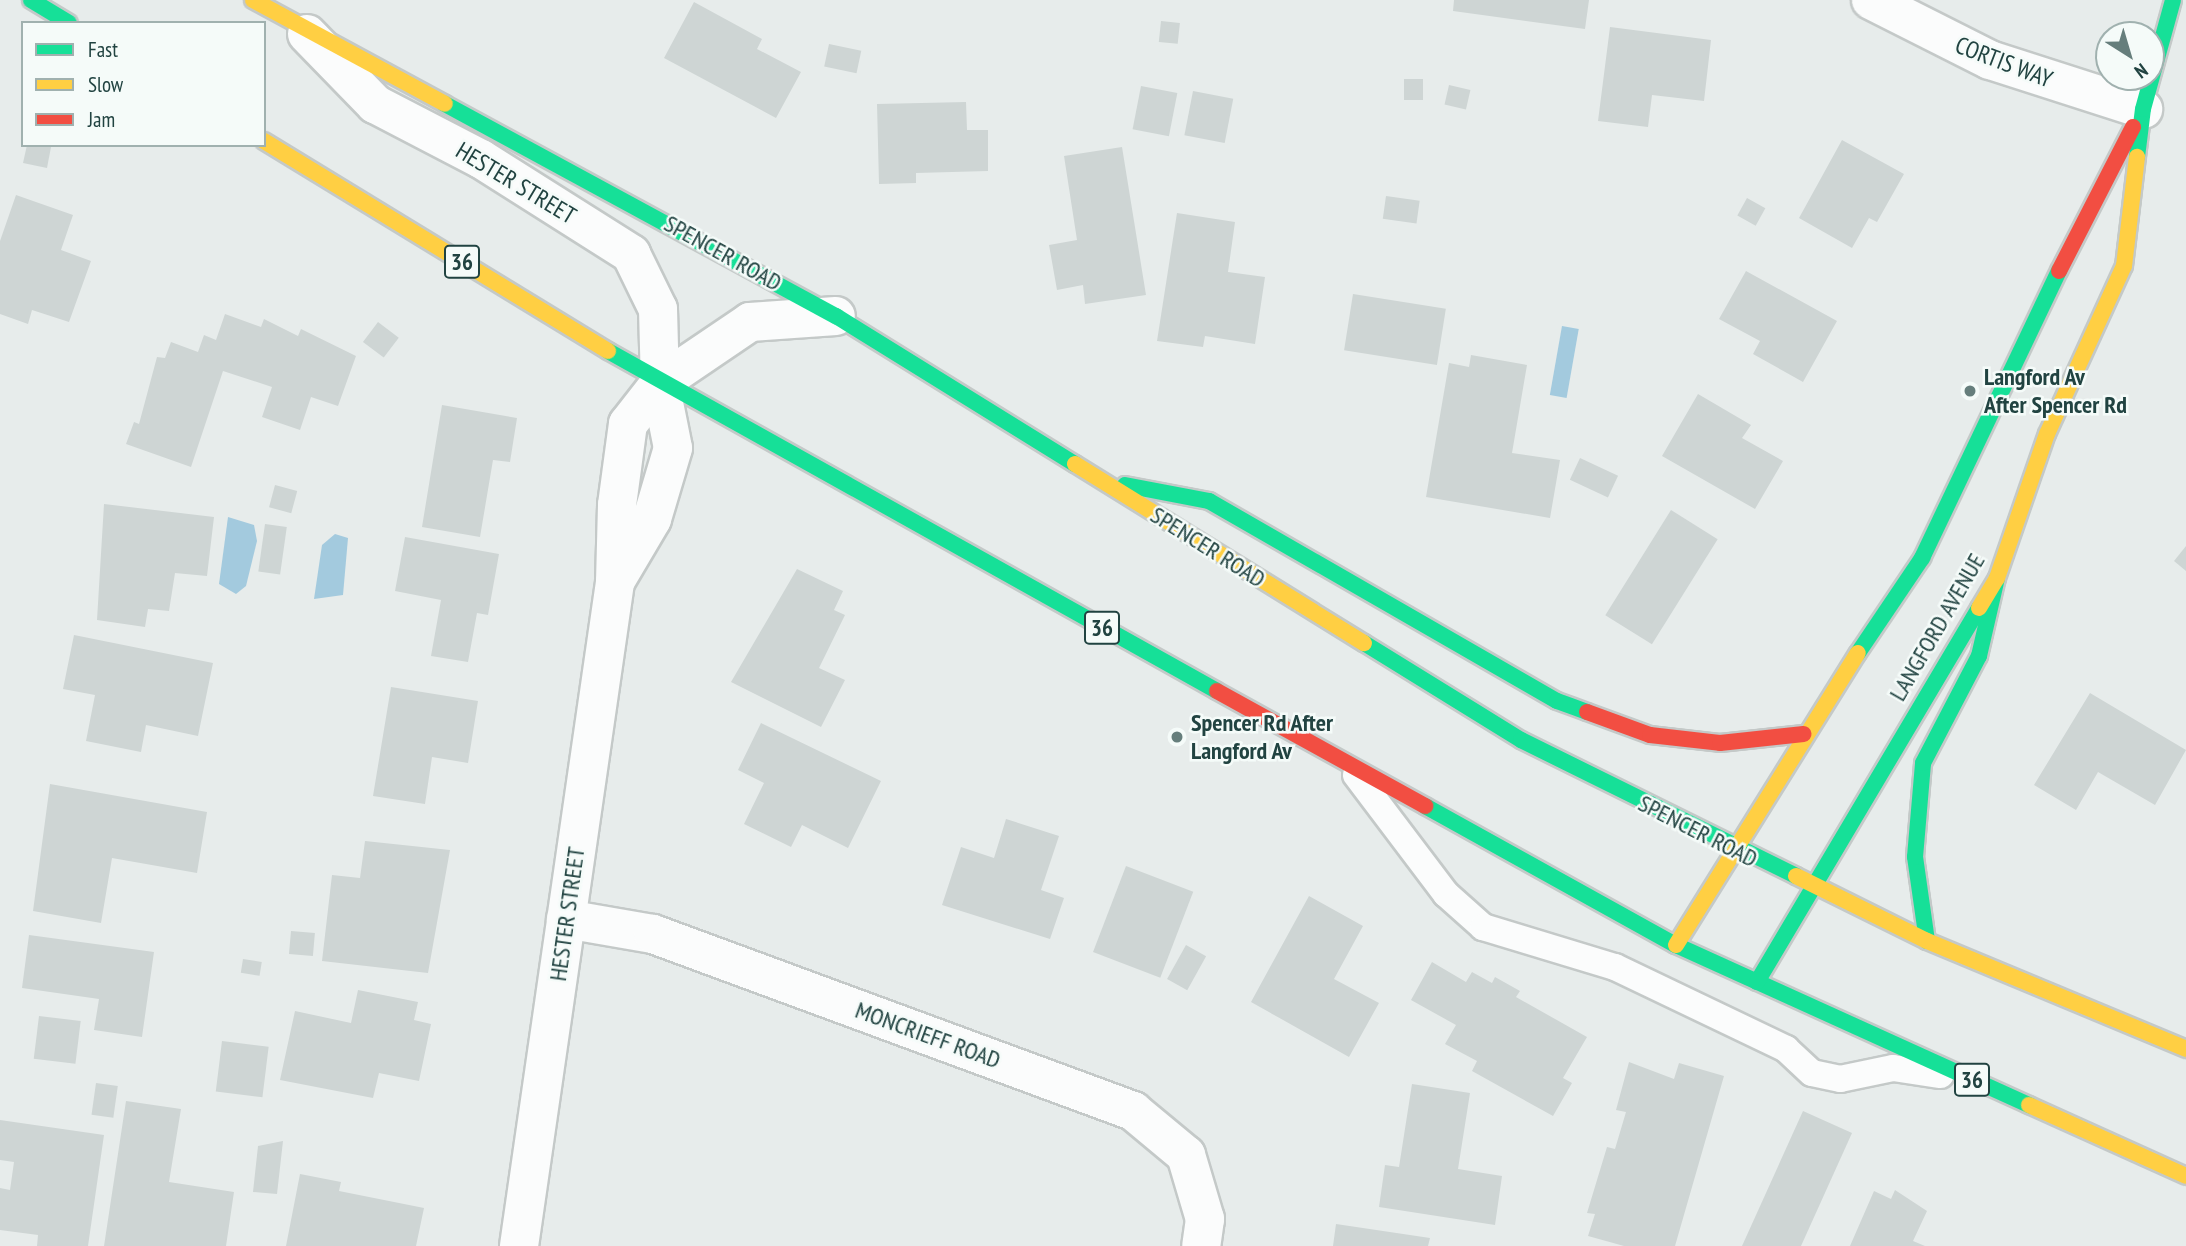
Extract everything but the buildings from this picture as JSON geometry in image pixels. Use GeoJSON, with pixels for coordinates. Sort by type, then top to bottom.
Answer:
{"type":"FeatureCollection","features":[{"type":"Feature","properties":{"kind":"main road"},"geometry":{"type":"LineString","coordinates":[[31,0],[66,21]]}},
{"type":"Feature","properties":{"kind":"main road","name":"SPENCER ROAD"},"geometry":{"type":"LineString","coordinates":[[253,0],[836,316],[1521,740],[1736,851],[1927,941],[2186,1049]]}},
{"type":"Feature","properties":{"kind":"main road","name":"LANGFORD AVENUE"},"geometry":{"type":"LineString","coordinates":[[1757,982],[1809,885],[1997,578],[2047,434],[2124,266],[2143,109],[2173,0]]}},
{"type":"Feature","properties":{"kind":"main road","name":"LANGFORD AVENUE"},"geometry":{"type":"LineString","coordinates":[[1675,945],[1736,851],[1804,734],[1922,558],[2026,350],[2075,230],[2143,109]]}},
{"type":"Feature","properties":{"kind":"main road","name":"36"},"geometry":{"type":"LineString","coordinates":[[266,142],[660,383],[1675,945],[2186,1176]]}},
{"type":"Feature","properties":{"kind":"main road"},"geometry":{"type":"LineString","coordinates":[[1102,481],[1209,501],[1558,701],[1650,735],[1720,743],[1804,734]]}},
{"type":"Feature","properties":{"kind":"main road"},"geometry":{"type":"LineString","coordinates":[[1927,941],[1915,857],[1923,764],[1979,656],[1997,578]]}},
{"type":"Feature","properties":{"kind":"street","name":"CORTIS WAY"},"geometry":{"type":"LineString","coordinates":[[1871,0],[1990,60],[2143,109]]}},
{"type":"Feature","properties":{"kind":"street","name":"HESTER STREET"},"geometry":{"type":"LineString","coordinates":[[299,25],[375,104],[481,159],[631,254],[658,309],[660,383]]}},
{"type":"Feature","properties":{"kind":"street","name":"HESTER STREET"},"geometry":{"type":"LineString","coordinates":[[519,1246],[615,582],[617,505],[628,424],[660,383],[750,322],[836,316]]}},
{"type":"Feature","properties":{"kind":"street","name":"MONCRIEFF ROAD"},"geometry":{"type":"LineString","coordinates":[[566,919],[653,934],[1133,1111],[1186,1155],[1205,1219],[1201,1246]]}},
{"type":"Feature","properties":{"kind":"lane"},"geometry":{"type":"LineString","coordinates":[[1343,761],[1446,894],[1483,927],[1615,967],[1786,1049],[1812,1073],[1840,1079],[1893,1068],[1976,1082]]}},
{"type":"Feature","properties":{"kind":"water"},"geometry":{"type":"Polygon","coordinates":[[[1562,326],[1579,329],[1567,398],[1550,395],[1562,326]]]}},
{"type":"Feature","properties":{"kind":"water"},"geometry":{"type":"Polygon","coordinates":[[[228,517],[254,525],[257,541],[246,586],[236,594],[219,584],[228,517]]]}},
{"type":"Feature","properties":{"kind":"water"},"geometry":{"type":"Polygon","coordinates":[[[335,534],[348,538],[343,595],[314,599],[322,545],[335,534]]]}},
{"type":"Feature","properties":{"kind":"traffic: fast"},"geometry":{"type":"LineString","coordinates":[[31,0],[66,21]]}},
{"type":"Feature","properties":{"kind":"traffic: fast"},"geometry":{"type":"LineString","coordinates":[[2137,157],[2143,109],[2173,0]]}},
{"type":"Feature","properties":{"kind":"traffic: fast"},"geometry":{"type":"LineString","coordinates":[[445,104],[836,316],[1075,464]]}},
{"type":"Feature","properties":{"kind":"traffic: fast"},"geometry":{"type":"LineString","coordinates":[[1858,653],[1922,558],[2059,271]]}},
{"type":"Feature","properties":{"kind":"traffic: fast"},"geometry":{"type":"LineString","coordinates":[[608,351],[1217,691]]}},
{"type":"Feature","properties":{"kind":"traffic: fast"},"geometry":{"type":"LineString","coordinates":[[1125,485],[1209,501],[1557,701],[1587,712]]}},
{"type":"Feature","properties":{"kind":"traffic: fast"},"geometry":{"type":"LineString","coordinates":[[1927,941],[1915,857],[1923,763],[1979,656],[1997,578]]}},
{"type":"Feature","properties":{"kind":"traffic: fast"},"geometry":{"type":"LineString","coordinates":[[1757,982],[1979,608]]}},
{"type":"Feature","properties":{"kind":"traffic: fast"},"geometry":{"type":"LineString","coordinates":[[1364,643],[1521,740],[1796,876]]}},
{"type":"Feature","properties":{"kind":"traffic: fast"},"geometry":{"type":"LineString","coordinates":[[1425,806],[1676,945],[2029,1105]]}},
{"type":"Feature","properties":{"kind":"traffic: slow"},"geometry":{"type":"LineString","coordinates":[[253,0],[445,104]]}},
{"type":"Feature","properties":{"kind":"traffic: slow"},"geometry":{"type":"LineString","coordinates":[[266,142],[608,351]]}},
{"type":"Feature","properties":{"kind":"traffic: slow"},"geometry":{"type":"LineString","coordinates":[[1979,608],[1997,578],[2047,434],[2124,266],[2137,157]]}},
{"type":"Feature","properties":{"kind":"traffic: slow"},"geometry":{"type":"LineString","coordinates":[[1075,464],[1364,643]]}},
{"type":"Feature","properties":{"kind":"traffic: slow"},"geometry":{"type":"LineString","coordinates":[[1676,945],[1858,653]]}},
{"type":"Feature","properties":{"kind":"traffic: slow"},"geometry":{"type":"LineString","coordinates":[[1796,876],[1927,941],[2186,1049]]}},
{"type":"Feature","properties":{"kind":"traffic: slow"},"geometry":{"type":"LineString","coordinates":[[2029,1105],[2186,1176]]}},
{"type":"Feature","properties":{"kind":"traffic: jam"},"geometry":{"type":"LineString","coordinates":[[2059,271],[2133,127]]}},
{"type":"Feature","properties":{"kind":"traffic: jam"},"geometry":{"type":"LineString","coordinates":[[1217,691],[1425,806]]}},
{"type":"Feature","properties":{"kind":"traffic: jam"},"geometry":{"type":"LineString","coordinates":[[1587,712],[1650,735],[1720,743],[1804,734]]}},
{"type":"Feature","properties":{"kind":"place","name":"Langford Av After Spencer Rd"},"geometry":{"type":"Point","coordinates":[1970,391]}},
{"type":"Feature","properties":{"kind":"place","name":"Spencer Rd After Langford Av"},"geometry":{"type":"Point","coordinates":[1177,737]}}]}
